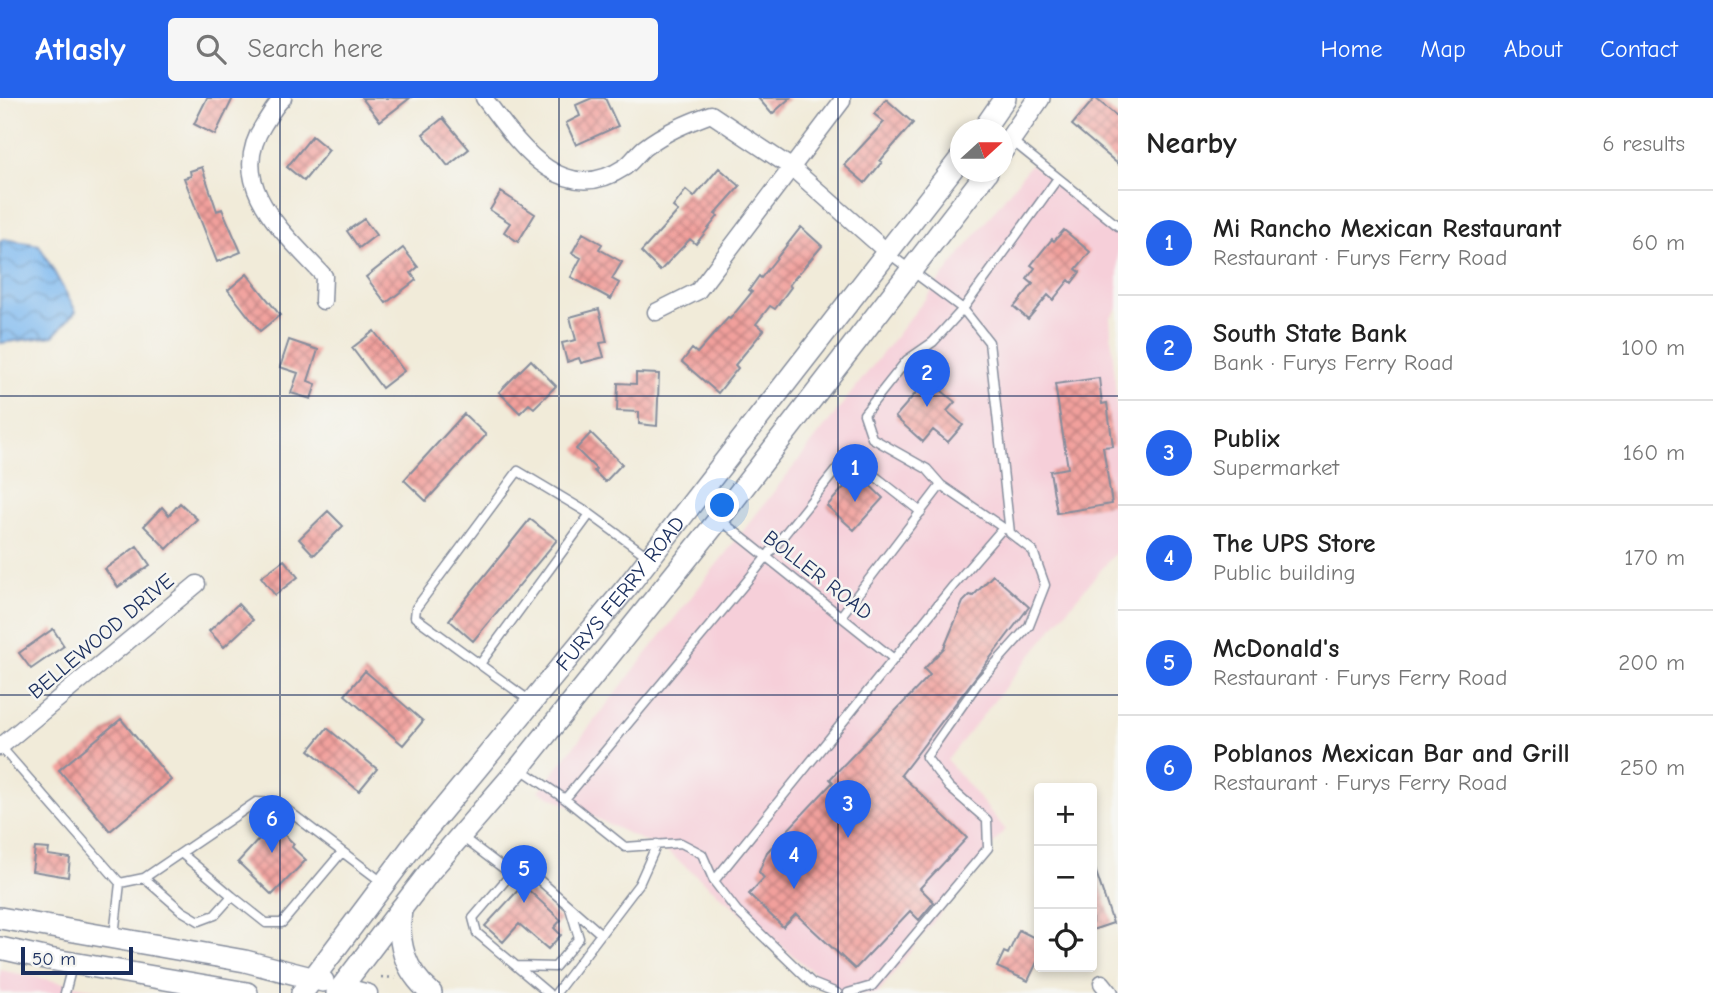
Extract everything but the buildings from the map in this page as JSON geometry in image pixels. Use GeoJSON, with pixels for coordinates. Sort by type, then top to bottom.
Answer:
{"type":"FeatureCollection","features":[{"type":"Feature","properties":{"kind":"main road"},"geometry":{"type":"LineString","coordinates":[[991,119],[1005,98]]}},
{"type":"Feature","properties":{"kind":"main road"},"geometry":{"type":"LineString","coordinates":[[1013,137],[1040,98]]}},
{"type":"Feature","properties":{"kind":"main road","name":"FURYS FERRY ROAD"},"geometry":{"type":"LineString","coordinates":[[307,986],[384,884],[650,558],[950,173]]}},
{"type":"Feature","properties":{"kind":"main road","name":"FURYS FERRY ROAD"},"geometry":{"type":"LineString","coordinates":[[340,990],[401,909],[519,768],[719,519],[979,182]]}},
{"type":"Feature","properties":{"kind":"main road"},"geometry":{"type":"LineString","coordinates":[[401,909],[398,931],[404,958],[431,993]]}},
{"type":"Feature","properties":{"kind":"main road"},"geometry":{"type":"LineString","coordinates":[[0,918],[246,961],[307,986],[340,990]]}},
{"type":"Feature","properties":{"kind":"main road"},"geometry":{"type":"LineString","coordinates":[[0,948],[206,989],[247,993]]}},
{"type":"Feature","properties":{"kind":"street"},"geometry":{"type":"LineString","coordinates":[[283,98],[255,137],[250,174],[263,208],[324,276],[323,301]]}},
{"type":"Feature","properties":{"kind":"street"},"geometry":{"type":"LineString","coordinates":[[484,98],[517,141],[546,168],[564,178],[601,179],[626,166],[645,148],[711,106],[792,167],[887,252]]}},
{"type":"Feature","properties":{"kind":"street"},"geometry":{"type":"LineString","coordinates":[[656,312],[698,291],[842,102],[842,98]]}},
{"type":"Feature","properties":{"kind":"street","name":"BELLEWOOD DRIVE"},"geometry":{"type":"LineString","coordinates":[[0,747],[197,584]]}},
{"type":"Feature","properties":{"kind":"street"},"geometry":{"type":"LineString","coordinates":[[340,990],[376,990]]}},
{"type":"Feature","properties":{"kind":"lane"},"geometry":{"type":"LineString","coordinates":[[1013,150],[1058,178],[1118,226]]}},
{"type":"Feature","properties":{"kind":"lane"},"geometry":{"type":"LineString","coordinates":[[848,993],[872,985],[988,848],[987,820],[949,787],[926,757],[978,683],[1029,626],[1045,585],[1033,551],[941,485],[927,469],[872,438],[864,414],[907,360],[933,342],[963,309],[1058,178]]}},
{"type":"Feature","properties":{"kind":"lane"},"geometry":{"type":"LineString","coordinates":[[714,881],[894,659],[1007,531],[989,342],[963,309],[887,252]]}},
{"type":"Feature","properties":{"kind":"lane"},"geometry":{"type":"LineString","coordinates":[[565,799],[848,454],[920,512]]}},
{"type":"Feature","properties":{"kind":"lane"},"geometry":{"type":"LineString","coordinates":[[532,702],[415,617],[416,608],[518,471],[590,514],[650,558]]}},
{"type":"Feature","properties":{"kind":"lane"},"geometry":{"type":"LineString","coordinates":[[841,616],[941,485]]}},
{"type":"Feature","properties":{"kind":"lane"},"geometry":{"type":"LineString","coordinates":[[480,664],[590,514]]}},
{"type":"Feature","properties":{"kind":"lane","name":"BOLLER ROAD"},"geometry":{"type":"LineString","coordinates":[[719,519],[894,659]]}},
{"type":"Feature","properties":{"kind":"lane"},"geometry":{"type":"LineString","coordinates":[[0,747],[120,883],[114,937]]}},
{"type":"Feature","properties":{"kind":"lane"},"geometry":{"type":"LineString","coordinates":[[519,768],[565,799],[625,847],[681,843],[702,854],[714,881],[737,911],[812,983],[837,993]]}},
{"type":"Feature","properties":{"kind":"lane"},"geometry":{"type":"LineString","coordinates":[[120,883],[144,878],[256,802],[278,803],[384,884]]}},
{"type":"Feature","properties":{"kind":"lane"},"geometry":{"type":"LineString","coordinates":[[461,836],[511,874]]}},
{"type":"Feature","properties":{"kind":"lane"},"geometry":{"type":"LineString","coordinates":[[556,993],[639,884],[657,844]]}},
{"type":"Feature","properties":{"kind":"lane"},"geometry":{"type":"LineString","coordinates":[[181,853],[266,923],[282,923],[342,852]]}},
{"type":"Feature","properties":{"kind":"lane"},"geometry":{"type":"LineString","coordinates":[[548,993],[477,933],[473,918],[511,874],[529,871],[601,934]]}},
{"type":"Feature","properties":{"kind":"lane"},"geometry":{"type":"LineString","coordinates":[[144,878],[199,922],[215,915],[232,896]]}},
{"type":"Feature","properties":{"kind":"lane"},"geometry":{"type":"LineString","coordinates":[[516,966],[555,967],[579,938],[570,907]]}},
{"type":"Feature","properties":{"kind":"lane"},"geometry":{"type":"LineString","coordinates":[[65,993],[73,963]]}},
{"type":"Feature","properties":{"kind":"path"},"geometry":{"type":"LineString","coordinates":[[381,977],[403,976]]}},
{"type":"Feature","properties":{"kind":"path"},"geometry":{"type":"LineString","coordinates":[[376,990],[392,978]]}},
{"type":"Feature","properties":{"kind":"shaded area"},"geometry":{"type":"Polygon","coordinates":[[[1031,164],[1118,233],[1118,308],[1110,318],[1118,422],[1118,550],[947,760],[1005,829],[878,993],[838,993],[669,853],[539,791],[1031,164]]]}},
{"type":"Feature","properties":{"kind":"shaded area"},"geometry":{"type":"Polygon","coordinates":[[[0,970],[114,993],[0,993],[0,970]]]}},
{"type":"Feature","properties":{"kind":"water"},"geometry":{"type":"Polygon","coordinates":[[[3,239],[39,245],[76,311],[53,336],[0,343],[0,242],[3,239]]]}},
{"type":"Feature","properties":{"kind":"place","name":"South State Bank"},"geometry":{"type":"Point","coordinates":[927,407]}},
{"type":"Feature","properties":{"kind":"place","name":"Mi Rancho Mexican Restaurant"},"geometry":{"type":"Point","coordinates":[855,502]}},
{"type":"Feature","properties":{"kind":"place","name":"Publix"},"geometry":{"type":"Point","coordinates":[848,838]}},
{"type":"Feature","properties":{"kind":"place","name":"Poblanos Mexican Bar and Grill"},"geometry":{"type":"Point","coordinates":[272,853]}},
{"type":"Feature","properties":{"kind":"place","name":"The UPS Store"},"geometry":{"type":"Point","coordinates":[794,889]}},
{"type":"Feature","properties":{"kind":"place","name":"McDonald's"},"geometry":{"type":"Point","coordinates":[524,903]}}]}
